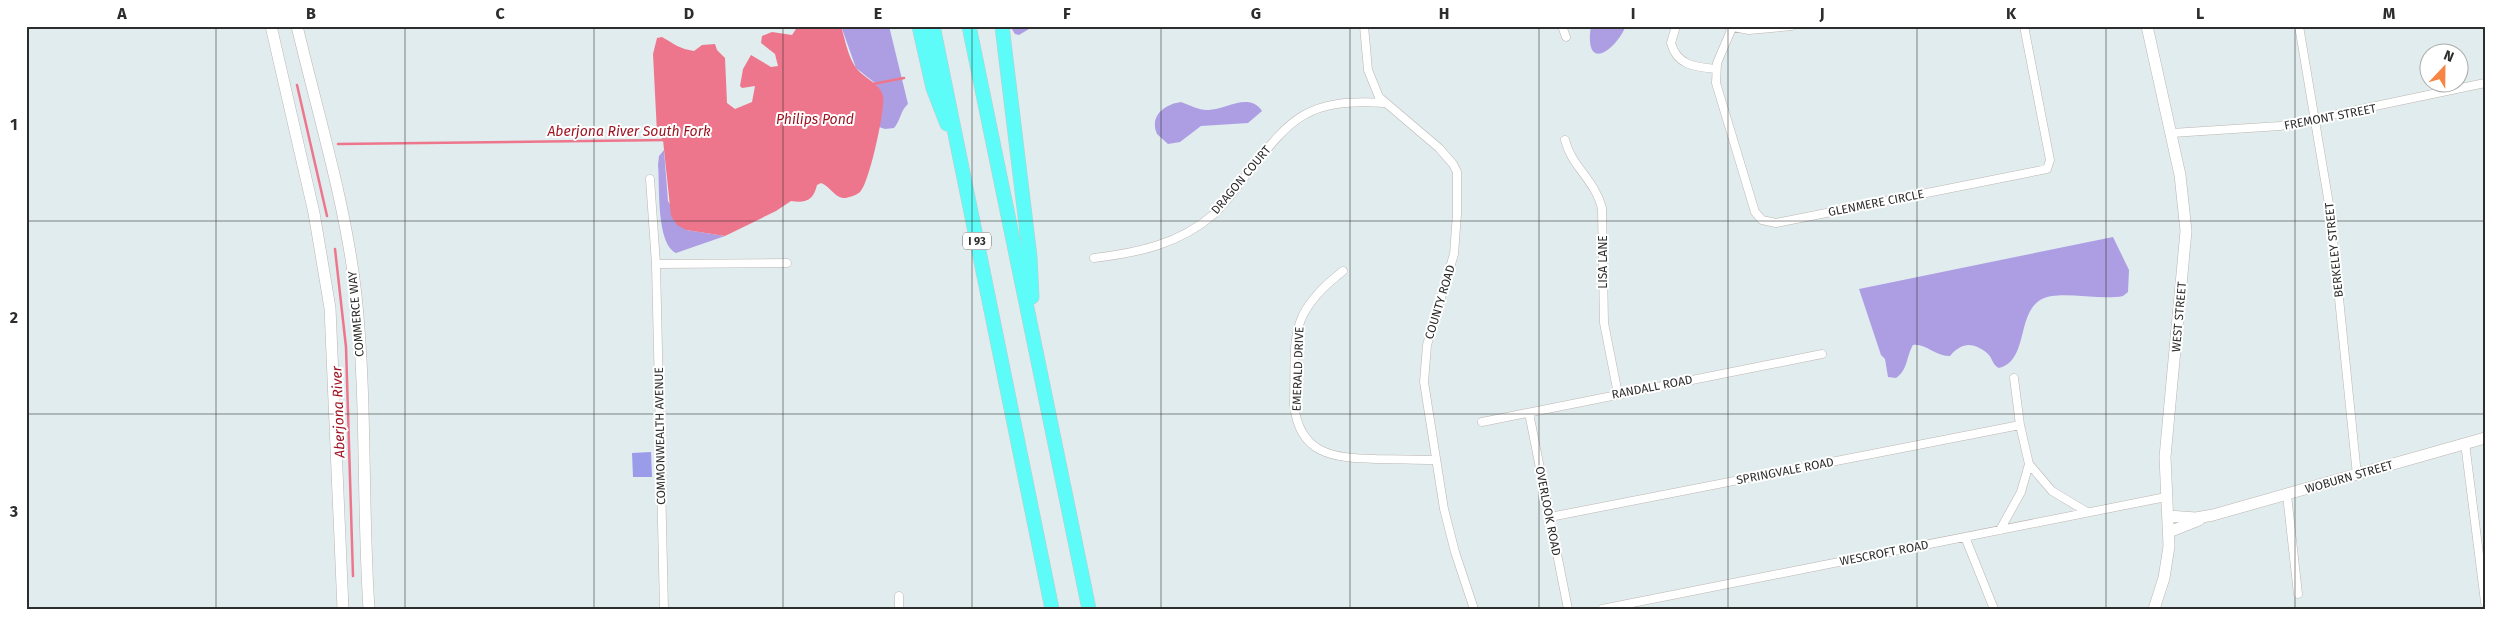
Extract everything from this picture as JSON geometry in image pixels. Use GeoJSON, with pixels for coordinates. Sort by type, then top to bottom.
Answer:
{"type":"FeatureCollection","features":[{"type":"Feature","properties":{"kind":"highway"},"geometry":{"type":"LineString","coordinates":[[919,26],[933,88],[960,159]]}},
{"type":"Feature","properties":{"kind":"highway","name":"I 93"},"geometry":{"type":"LineString","coordinates":[[933,26],[1052,609]]}},
{"type":"Feature","properties":{"kind":"highway"},"geometry":{"type":"LineString","coordinates":[[969,26],[1089,609]]}},
{"type":"Feature","properties":{"kind":"highway"},"geometry":{"type":"LineString","coordinates":[[1002,26],[1030,257],[1033,338]]}},
{"type":"Feature","properties":{"kind":"street","name":"COMMERCE WAY"},"geometry":{"type":"LineString","coordinates":[[270,26],[314,214],[330,308],[343,609]]}},
{"type":"Feature","properties":{"kind":"street","name":"COMMERCE WAY"},"geometry":{"type":"LineString","coordinates":[[296,26],[338,198],[356,295],[360,355],[369,609]]}},
{"type":"Feature","properties":{"kind":"street","name":"COUNTY ROAD"},"geometry":{"type":"LineString","coordinates":[[1364,26],[1370,80],[1384,103],[1447,155],[1457,172],[1454,254],[1425,357],[1425,394],[1434,460],[1451,538],[1474,609]]}},
{"type":"Feature","properties":{"kind":"street"},"geometry":{"type":"LineString","coordinates":[[1562,26],[1566,37]]}},
{"type":"Feature","properties":{"kind":"street"},"geometry":{"type":"LineString","coordinates":[[1676,26],[1671,43],[1680,59],[1689,65],[1716,69]]}},
{"type":"Feature","properties":{"kind":"street"},"geometry":{"type":"LineString","coordinates":[[1730,27],[1749,30],[1792,26]]}},
{"type":"Feature","properties":{"kind":"street","name":"GLENMERE CIRCLE"},"geometry":{"type":"LineString","coordinates":[[1730,27],[1716,69],[1718,92],[1755,212],[1764,220],[1779,222],[2047,169],[2050,160],[2024,26]]}},
{"type":"Feature","properties":{"kind":"street","name":"WEST STREET"},"geometry":{"type":"LineString","coordinates":[[2148,26],[2183,190],[2186,231],[2165,457],[2169,532],[2166,571],[2154,609]]}},
{"type":"Feature","properties":{"kind":"street","name":"BERKELEY STREET"},"geometry":{"type":"LineString","coordinates":[[2299,26],[2332,223],[2357,475]]}},
{"type":"Feature","properties":{"kind":"street","name":"FREMONT STREET"},"geometry":{"type":"LineString","coordinates":[[2172,133],[2265,128],[2315,120],[2485,84]]}},
{"type":"Feature","properties":{"kind":"street","name":"DRAGON COURT"},"geometry":{"type":"LineString","coordinates":[[1094,258],[1152,248],[1183,234],[1207,220],[1222,206],[1285,129],[1308,112],[1337,103],[1384,103]]}},
{"type":"Feature","properties":{"kind":"street","name":"LISA LANE"},"geometry":{"type":"LineString","coordinates":[[1565,140],[1569,153],[1596,190],[1602,208],[1604,324],[1618,394]]}},
{"type":"Feature","properties":{"kind":"street","name":"COMMONWEALTH AVENUE"},"geometry":{"type":"LineString","coordinates":[[650,179],[656,264],[664,609]]}},
{"type":"Feature","properties":{"kind":"street"},"geometry":{"type":"LineString","coordinates":[[656,264],[787,263]]}},
{"type":"Feature","properties":{"kind":"street","name":"EMERALD DRIVE"},"geometry":{"type":"LineString","coordinates":[[1343,271],[1316,294],[1298,326],[1294,404],[1295,415],[1302,432],[1314,446],[1338,457],[1434,460]]}},
{"type":"Feature","properties":{"kind":"street","name":"RANDALL ROAD"},"geometry":{"type":"LineString","coordinates":[[1482,422],[1822,354]]}},
{"type":"Feature","properties":{"kind":"street"},"geometry":{"type":"LineString","coordinates":[[2014,378],[2020,425],[2029,464],[2052,491],[2087,512]]}},
{"type":"Feature","properties":{"kind":"street","name":"OVERLOOK ROAD"},"geometry":{"type":"LineString","coordinates":[[1529,413],[1568,609]]}},
{"type":"Feature","properties":{"kind":"street","name":"SPRINGVALE ROAD"},"geometry":{"type":"LineString","coordinates":[[1550,517],[2020,425]]}},
{"type":"Feature","properties":{"kind":"street","name":"WOBURN STREET"},"geometry":{"type":"LineString","coordinates":[[2169,532],[2213,515],[2485,438]]}},
{"type":"Feature","properties":{"kind":"street"},"geometry":{"type":"LineString","coordinates":[[2465,443],[2485,602]]}},
{"type":"Feature","properties":{"kind":"street"},"geometry":{"type":"LineString","coordinates":[[2000,530],[2021,492],[2029,464]]}},
{"type":"Feature","properties":{"kind":"street"},"geometry":{"type":"LineString","coordinates":[[2288,495],[2298,594]]}},
{"type":"Feature","properties":{"kind":"street","name":"WESCROFT ROAD"},"geometry":{"type":"LineString","coordinates":[[1602,609],[2166,497]]}},
{"type":"Feature","properties":{"kind":"street","name":"WOBURN STREET"},"geometry":{"type":"LineString","coordinates":[[2168,516],[2192,518],[2213,515]]}},
{"type":"Feature","properties":{"kind":"street"},"geometry":{"type":"LineString","coordinates":[[1965,536],[1994,609]]}},
{"type":"Feature","properties":{"kind":"street"},"geometry":{"type":"LineString","coordinates":[[899,596],[899,609]]}},
{"type":"Feature","properties":{"kind":"shaded area"},"geometry":{"type":"Polygon","coordinates":[[[841,26],[889,26],[908,104],[894,128],[885,129],[879,127],[883,97],[875,83],[856,68],[841,26]]]}},
{"type":"Feature","properties":{"kind":"shaded area"},"geometry":{"type":"Polygon","coordinates":[[[1010,26],[1034,26],[1019,35],[1015,34],[1010,26]]]}},
{"type":"Feature","properties":{"kind":"shaded area"},"geometry":{"type":"Polygon","coordinates":[[[1591,26],[1625,26],[1625,28],[1613,46],[1600,54],[1595,53],[1591,48],[1591,26]]]}},
{"type":"Feature","properties":{"kind":"shaded area"},"geometry":{"type":"Polygon","coordinates":[[[1181,102],[1197,108],[1214,110],[1243,102],[1257,105],[1262,111],[1248,123],[1201,126],[1180,142],[1168,144],[1157,134],[1155,122],[1157,116],[1164,108],[1181,102]]]}},
{"type":"Feature","properties":{"kind":"shaded area"},"geometry":{"type":"Polygon","coordinates":[[[664,150],[668,201],[686,230],[725,236],[676,253],[670,247],[662,226],[659,199],[658,165],[659,156],[664,150]]]}},
{"type":"Feature","properties":{"kind":"shaded area"},"geometry":{"type":"Polygon","coordinates":[[[2113,237],[2129,270],[2128,292],[2123,296],[2059,295],[2042,299],[2034,305],[2029,314],[2015,356],[2008,364],[1999,368],[1987,353],[1972,345],[1963,346],[1954,351],[1950,356],[1945,356],[1922,346],[1913,345],[1900,375],[1896,378],[1888,377],[1885,359],[1881,355],[1859,289],[2113,237]]]}},
{"type":"Feature","properties":{"kind":"shaded area"},"geometry":{"type":"Polygon","coordinates":[[[651,452],[652,477],[633,477],[632,453],[651,452]]]}},
{"type":"Feature","properties":{"kind":"water","name":"Philips Pond"},"geometry":{"type":"Polygon","coordinates":[[[792,26],[841,26],[854,65],[876,84],[883,96],[882,115],[872,161],[864,186],[857,194],[842,198],[821,183],[817,185],[813,195],[808,200],[801,202],[791,201],[776,211],[725,236],[686,230],[677,225],[671,216],[663,140],[657,133],[653,54],[657,38],[662,37],[681,48],[694,51],[702,45],[715,44],[717,50],[725,58],[727,103],[735,109],[752,102],[755,86],[742,88],[740,86],[743,69],[751,55],[771,67],[778,66],[775,54],[761,43],[762,36],[772,32],[792,35],[796,29],[792,26]]]}},
{"type":"Feature","properties":{"kind":"waterway","name":"Aberjona River South Fork"},"geometry":{"type":"LineString","coordinates":[[873,84],[904,78]]}},
{"type":"Feature","properties":{"kind":"waterway","name":"Aberjona River South Fork"},"geometry":{"type":"LineString","coordinates":[[297,85],[327,216]]}},
{"type":"Feature","properties":{"kind":"waterway","name":"Aberjona River South Fork"},"geometry":{"type":"LineString","coordinates":[[338,144],[666,140]]}},
{"type":"Feature","properties":{"kind":"waterway","name":"Aberjona River"},"geometry":{"type":"LineString","coordinates":[[335,249],[346,347],[353,576]]}}]}
